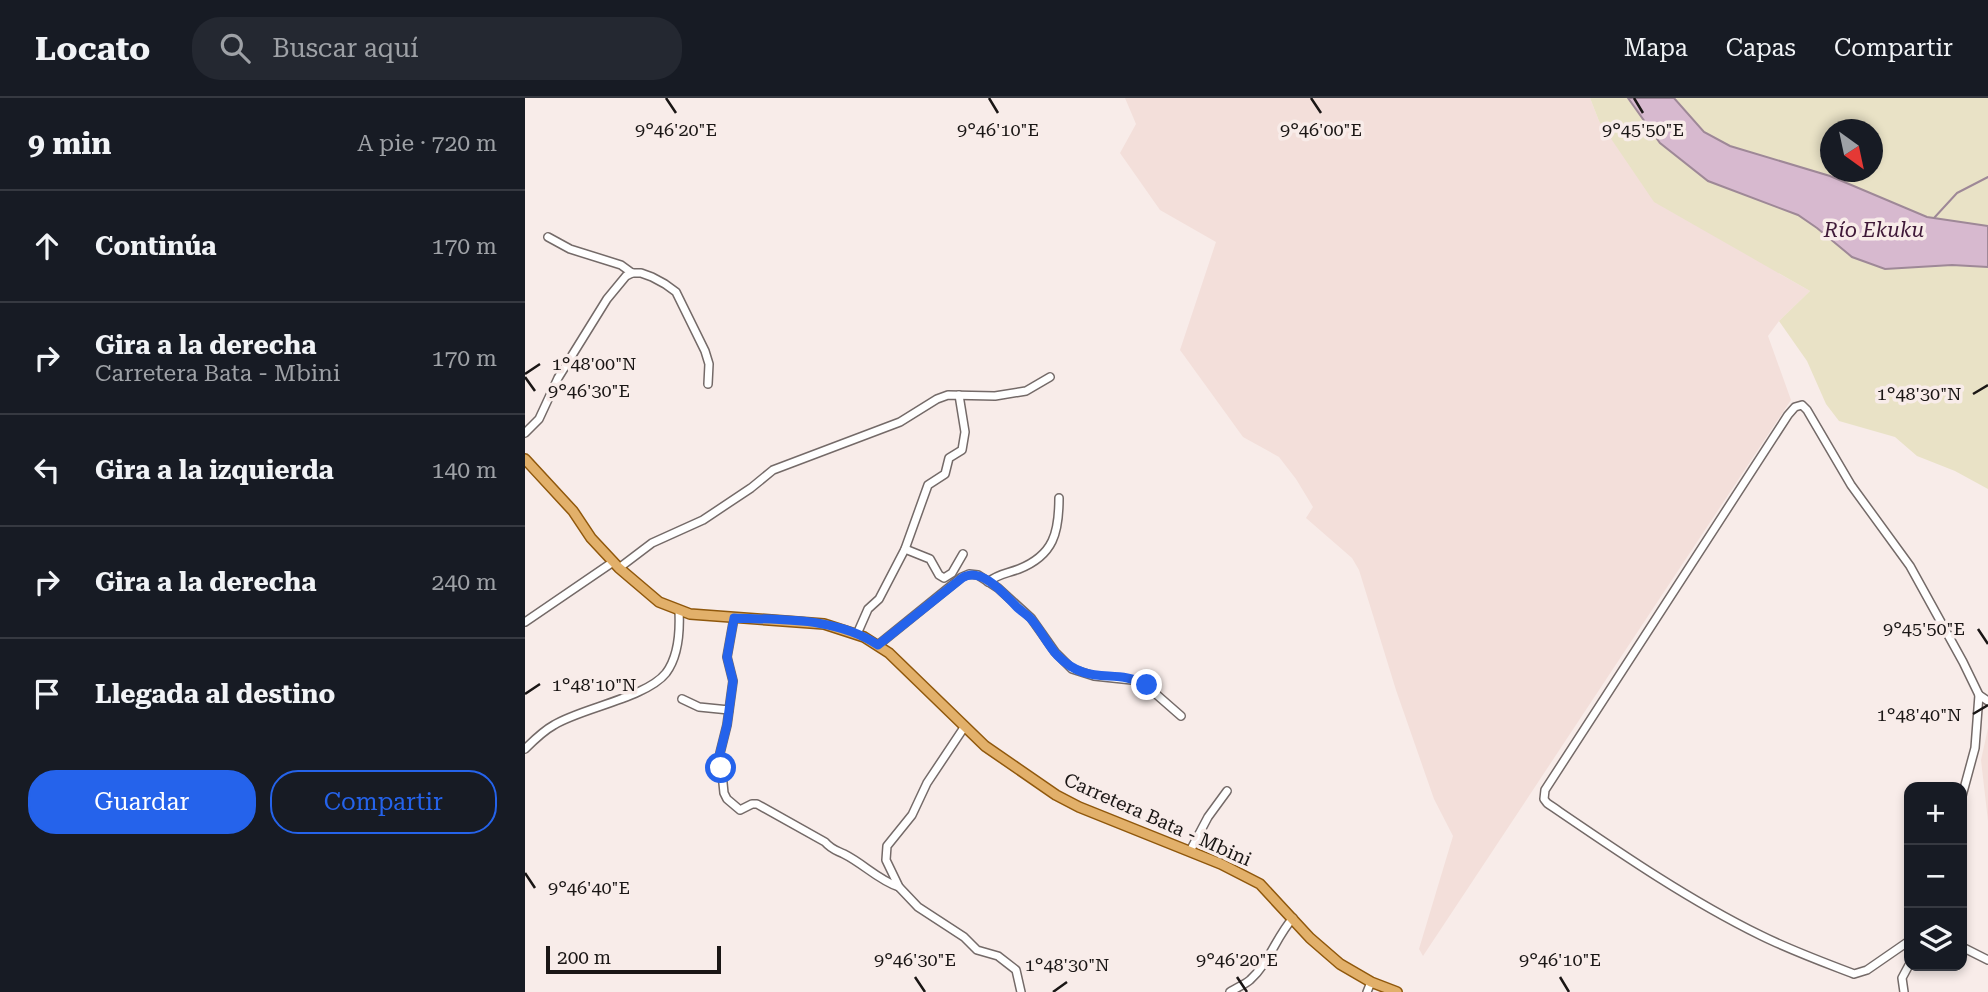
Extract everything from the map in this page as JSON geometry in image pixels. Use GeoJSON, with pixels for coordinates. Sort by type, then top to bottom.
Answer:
{"type":"FeatureCollection","features":[{"type":"Feature","properties":{"kind":"main road","name":"Carretera Bata - Mbini"},"geometry":{"type":"LineString","coordinates":[[525,460],[573,511],[591,538],[650,596],[679,611],[824,624],[857,634],[878,645],[985,746],[1068,802],[1190,851],[1260,884],[1327,953],[1349,970],[1397,992]]}},
{"type":"Feature","properties":{"kind":"street"},"geometry":{"type":"LineString","coordinates":[[548,237],[570,249],[621,265],[632,273],[652,277],[675,292],[705,351],[709,364],[708,384]]}},
{"type":"Feature","properties":{"kind":"street"},"geometry":{"type":"LineString","coordinates":[[525,433],[539,419],[558,378],[601,308],[632,273]]}},
{"type":"Feature","properties":{"kind":"street"},"geometry":{"type":"LineString","coordinates":[[525,622],[662,537],[703,520],[773,470],[900,422],[937,399],[958,395],[995,396],[1026,391],[1050,377]]}},
{"type":"Feature","properties":{"kind":"street"},"geometry":{"type":"LineString","coordinates":[[857,634],[868,609],[879,599],[905,549],[928,485],[945,474],[949,458],[962,450],[963,413],[958,395]]}},
{"type":"Feature","properties":{"kind":"street"},"geometry":{"type":"LineString","coordinates":[[1904,944],[1867,970],[1854,974],[1762,936],[1693,899],[1580,826],[1547,803],[1545,790],[1789,415],[1795,407],[1802,405],[1857,494],[1910,566],[1979,695],[1988,701]]}},
{"type":"Feature","properties":{"kind":"street"},"geometry":{"type":"LineString","coordinates":[[988,582],[1001,573],[1032,563],[1044,554],[1053,542],[1059,525],[1059,498]]}},
{"type":"Feature","properties":{"kind":"street"},"geometry":{"type":"LineString","coordinates":[[905,549],[930,559],[939,575],[944,578],[952,573],[963,554]]}},
{"type":"Feature","properties":{"kind":"street"},"geometry":{"type":"LineString","coordinates":[[878,645],[966,575],[978,575],[1005,594],[1031,618],[1055,652],[1072,669],[1094,676],[1141,681],[1181,716]]}},
{"type":"Feature","properties":{"kind":"street"},"geometry":{"type":"LineString","coordinates":[[525,749],[555,724],[628,696],[654,683],[665,674],[673,660],[680,628],[679,611]]}},
{"type":"Feature","properties":{"kind":"street"},"geometry":{"type":"LineString","coordinates":[[734,618],[727,657],[733,681],[720,753],[727,799],[740,810],[757,804],[899,887]]}},
{"type":"Feature","properties":{"kind":"street"},"geometry":{"type":"LineString","coordinates":[[1966,782],[1975,748],[1979,695]]}},
{"type":"Feature","properties":{"kind":"street"},"geometry":{"type":"LineString","coordinates":[[682,699],[698,707],[729,710]]}},
{"type":"Feature","properties":{"kind":"street"},"geometry":{"type":"LineString","coordinates":[[965,726],[927,783],[912,815],[887,846],[886,860],[899,887],[918,906],[964,937],[977,950],[998,956],[1010,964],[1019,973],[1021,992]]}},
{"type":"Feature","properties":{"kind":"street"},"geometry":{"type":"LineString","coordinates":[[1190,851],[1208,817],[1227,790]]}},
{"type":"Feature","properties":{"kind":"street"},"geometry":{"type":"LineString","coordinates":[[1230,992],[1251,980],[1269,956],[1282,930],[1293,918]]}},
{"type":"Feature","properties":{"kind":"street"},"geometry":{"type":"LineString","coordinates":[[1967,950],[1988,960]]}},
{"type":"Feature","properties":{"kind":"street"},"geometry":{"type":"LineString","coordinates":[[1905,992],[1902,978],[1906,971]]}},
{"type":"Feature","properties":{"kind":"street"},"geometry":{"type":"LineString","coordinates":[[1367,992],[1371,982]]}},
{"type":"Feature","properties":{"kind":"shaded area"},"geometry":{"type":"Polygon","coordinates":[[[1125,98],[1590,98],[1599,121],[1780,274],[1810,291],[1779,321],[1768,336],[1791,400],[1423,956],[1419,949],[1453,836],[1434,799],[1396,690],[1359,570],[1352,558],[1306,518],[1313,507],[1279,457],[1243,437],[1180,350],[1216,242],[1160,210],[1120,153],[1136,124],[1125,98]]]}},
{"type":"Feature","properties":{"kind":"shaded area"},"geometry":{"type":"Polygon","coordinates":[[[1590,98],[1627,98],[1660,143],[1708,181],[1798,215],[1817,228],[1952,265],[1988,267],[1988,489],[1955,471],[1917,456],[1895,437],[1839,421],[1826,404],[1807,361],[1779,321],[1810,291],[1654,202],[1599,121],[1590,98]]]}},
{"type":"Feature","properties":{"kind":"shaded area"},"geometry":{"type":"Polygon","coordinates":[[[1674,98],[1988,98],[1988,226],[1927,217],[1844,182],[1883,182],[1883,119],[1820,119],[1820,173],[1730,146],[1704,132],[1674,98]]]}},
{"type":"Feature","properties":{"kind":"shaded area"},"geometry":{"type":"Polygon","coordinates":[[[1988,728],[1988,821],[1981,760],[1988,728]]]}},
{"type":"Feature","properties":{"kind":"water","name":"Río Ekuku"},"geometry":{"type":"Polygon","coordinates":[[[1628,98],[1674,98],[1704,132],[1730,146],[1820,173],[1820,182],[1844,182],[1927,217],[1988,226],[1988,267],[1952,265],[1885,269],[1852,257],[1798,215],[1708,181],[1660,143],[1628,98]]]}},
{"type":"Feature","properties":{"kind":"waterway"},"geometry":{"type":"LineString","coordinates":[[1934,218],[1957,193],[1988,177]]}},
{"type":"Feature","properties":{"kind":"route"},"geometry":{"type":"LineString","coordinates":[[721,768],[720,753],[733,681],[727,657],[734,618],[824,624],[849,631],[878,645],[966,575],[978,575],[998,588],[1031,618],[1055,652],[1072,669],[1094,676],[1131,678],[1147,685]]}}]}
